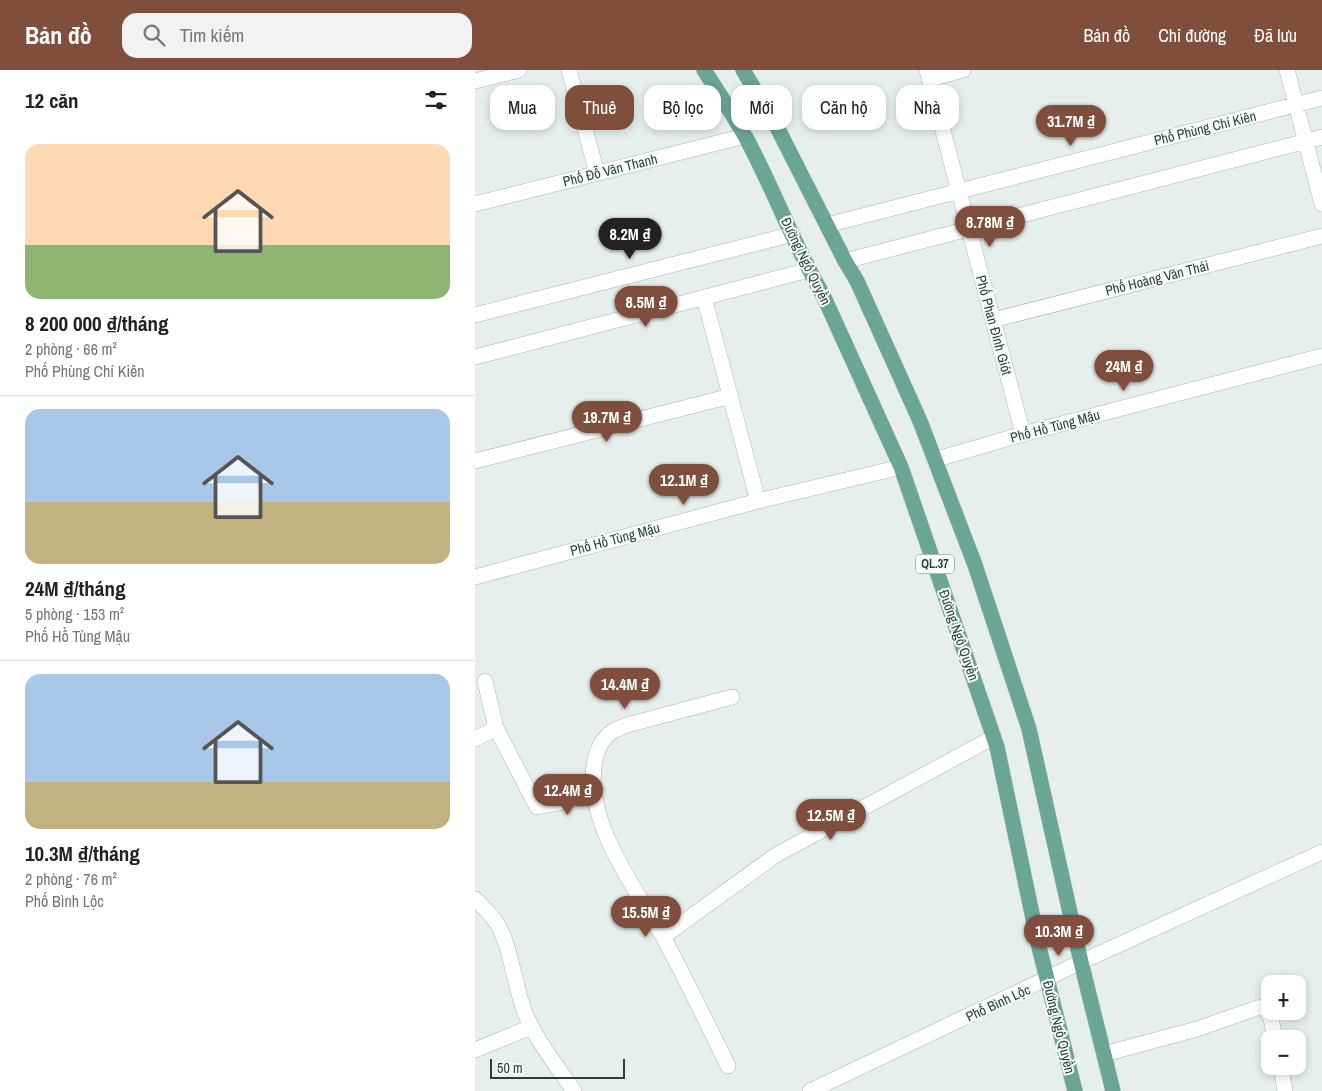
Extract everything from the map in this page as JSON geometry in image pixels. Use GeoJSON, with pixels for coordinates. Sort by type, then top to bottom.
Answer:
{"type":"FeatureCollection","features":[{"type":"Feature","properties":{"kind":"main road","name":"Đường Ngô Quyền"},"geometry":{"type":"LineString","coordinates":[[704,70],[745,136],[809,270],[823,295],[901,468],[994,737],[1047,980],[1075,1091]]}},
{"type":"Feature","properties":{"kind":"main road","name":"QL.37"},"geometry":{"type":"LineString","coordinates":[[743,70],[777,129],[857,281],[920,421],[975,565],[1029,729],[1081,962],[1113,1091]]}},
{"type":"Feature","properties":{"kind":"street"},"geometry":{"type":"LineString","coordinates":[[475,81],[519,70]]}},
{"type":"Feature","properties":{"kind":"street"},"geometry":{"type":"LineString","coordinates":[[569,70],[597,173]]}},
{"type":"Feature","properties":{"kind":"street"},"geometry":{"type":"LineString","coordinates":[[928,74],[963,70]]}},
{"type":"Feature","properties":{"kind":"street"},"geometry":{"type":"LineString","coordinates":[[1287,70],[1322,204]]}},
{"type":"Feature","properties":{"kind":"street","name":"Phố Phan Đình Giót"},"geometry":{"type":"LineString","coordinates":[[928,74],[1023,434]]}},
{"type":"Feature","properties":{"kind":"street","name":"Phố Phùng Chí Kiên"},"geometry":{"type":"LineString","coordinates":[[827,225],[1322,98]]}},
{"type":"Feature","properties":{"kind":"street","name":"Phố Đỗ Văn Thanh"},"geometry":{"type":"LineString","coordinates":[[475,204],[745,136]]}},
{"type":"Feature","properties":{"kind":"street"},"geometry":{"type":"LineString","coordinates":[[845,261],[1322,137]]}},
{"type":"Feature","properties":{"kind":"street"},"geometry":{"type":"LineString","coordinates":[[475,315],[793,234]]}},
{"type":"Feature","properties":{"kind":"street","name":"Phố Hoàng Văn Thái"},"geometry":{"type":"LineString","coordinates":[[993,320],[1322,236]]}},
{"type":"Feature","properties":{"kind":"street"},"geometry":{"type":"LineString","coordinates":[[475,357],[809,270]]}},
{"type":"Feature","properties":{"kind":"street"},"geometry":{"type":"LineString","coordinates":[[704,297],[758,501]]}},
{"type":"Feature","properties":{"kind":"street","name":"Phố Hồ Tùng Mậu"},"geometry":{"type":"LineString","coordinates":[[934,460],[1023,434],[1322,356]]}},
{"type":"Feature","properties":{"kind":"street"},"geometry":{"type":"LineString","coordinates":[[475,461],[731,396]]}},
{"type":"Feature","properties":{"kind":"street","name":"Phố Hồ Tùng Mậu"},"geometry":{"type":"LineString","coordinates":[[475,577],[758,501],[901,468]]}},
{"type":"Feature","properties":{"kind":"street"},"geometry":{"type":"LineString","coordinates":[[485,681],[495,728],[537,807],[594,796]]}},
{"type":"Feature","properties":{"kind":"street"},"geometry":{"type":"LineString","coordinates":[[729,1066],[663,937],[618,862],[594,796],[594,764],[598,749],[603,740],[613,731],[627,725],[732,696]]}},
{"type":"Feature","properties":{"kind":"street"},"geometry":{"type":"LineString","coordinates":[[475,739],[495,728]]}},
{"type":"Feature","properties":{"kind":"street"},"geometry":{"type":"LineString","coordinates":[[663,937],[776,855],[994,737]]}},
{"type":"Feature","properties":{"kind":"street","name":"Phố Bình Lộc"},"geometry":{"type":"LineString","coordinates":[[810,1091],[1047,980],[1081,962],[1322,852]]}},
{"type":"Feature","properties":{"kind":"street"},"geometry":{"type":"LineString","coordinates":[[475,899],[497,925],[504,940],[531,1027],[539,1042],[574,1091]]}},
{"type":"Feature","properties":{"kind":"street"},"geometry":{"type":"LineString","coordinates":[[1104,1054],[1197,1029],[1264,1007],[1271,1018],[1273,1030]]}},
{"type":"Feature","properties":{"kind":"street"},"geometry":{"type":"LineString","coordinates":[[475,1050],[531,1027]]}},
{"type":"Feature","properties":{"kind":"street"},"geometry":{"type":"LineString","coordinates":[[1282,1075],[1285,1091]]}}]}
